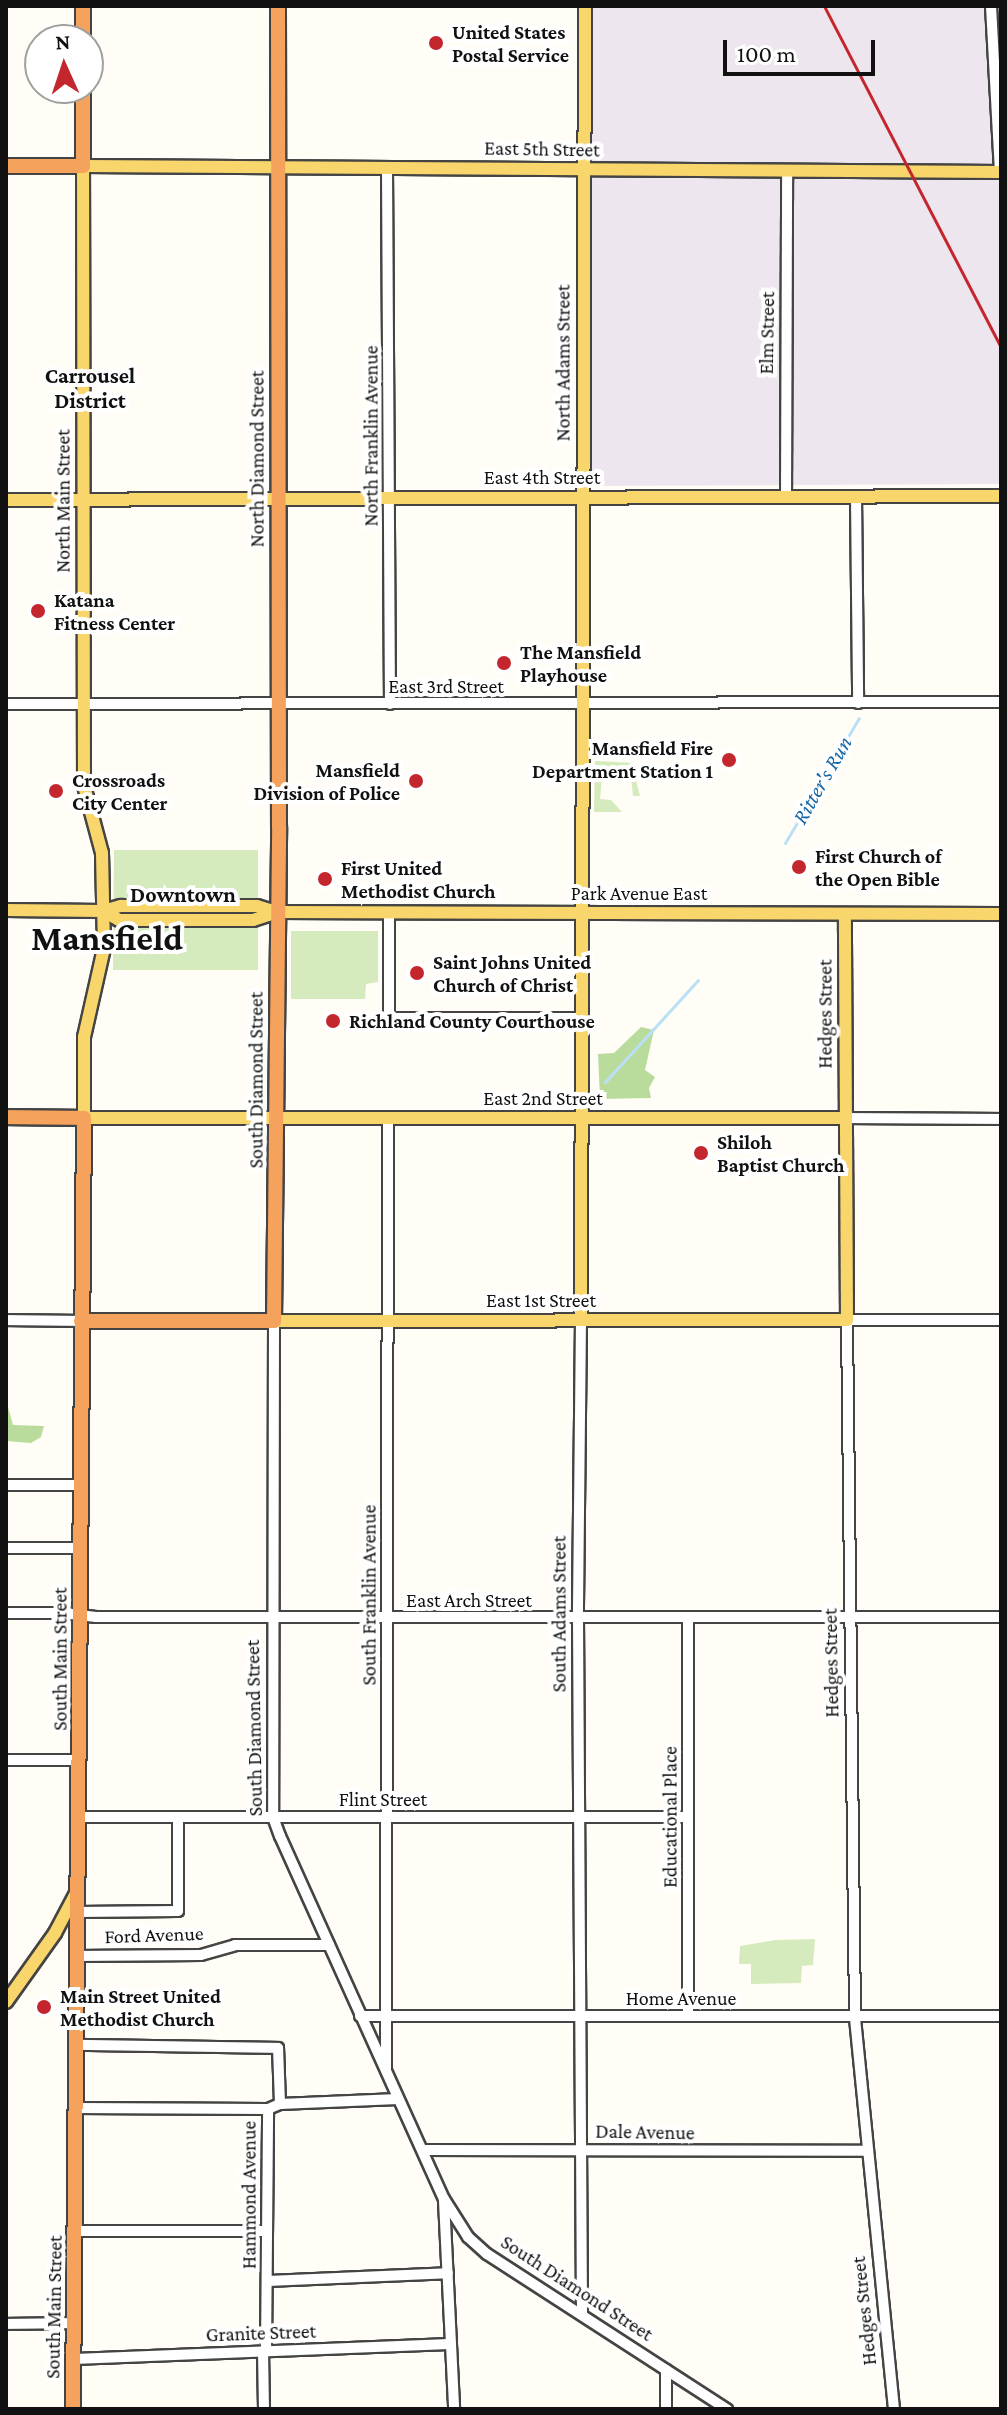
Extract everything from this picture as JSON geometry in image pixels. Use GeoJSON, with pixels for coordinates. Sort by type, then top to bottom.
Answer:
{"type":"FeatureCollection","features":[{"type":"Feature","properties":{"kind":"highway","name":"North Diamond Street"},"geometry":{"type":"LineString","coordinates":[[277,912],[278,6]]}},
{"type":"Feature","properties":{"kind":"highway","name":"North Main Street"},"geometry":{"type":"LineString","coordinates":[[83,104],[83,166]]}},
{"type":"Feature","properties":{"kind":"highway"},"geometry":{"type":"LineString","coordinates":[[6,166],[83,166]]}},
{"type":"Feature","properties":{"kind":"highway","name":"South Diamond Street"},"geometry":{"type":"LineString","coordinates":[[274,1321],[277,912]]}},
{"type":"Feature","properties":{"kind":"highway"},"geometry":{"type":"LineString","coordinates":[[6,1117],[84,1118]]}},
{"type":"Feature","properties":{"kind":"highway","name":"South Main Street"},"geometry":{"type":"LineString","coordinates":[[73,2409],[84,1118]]}},
{"type":"Feature","properties":{"kind":"highway","name":"East 1st Street"},"geometry":{"type":"LineString","coordinates":[[81,1321],[274,1321]]}},
{"type":"Feature","properties":{"kind":"main road","name":"North Adams Street"},"geometry":{"type":"LineString","coordinates":[[583,912],[585,6]]}},
{"type":"Feature","properties":{"kind":"main road","name":"East 5th Street"},"geometry":{"type":"LineString","coordinates":[[83,166],[1000,172]]}},
{"type":"Feature","properties":{"kind":"main road","name":"North Main Street"},"geometry":{"type":"LineString","coordinates":[[83,166],[84,786],[88,812],[102,847],[103,911]]}},
{"type":"Feature","properties":{"kind":"main road","name":"East 4th Street"},"geometry":{"type":"LineString","coordinates":[[6,500],[1001,496]]}},
{"type":"Feature","properties":{"kind":"main road","name":"Park Avenue East"},"geometry":{"type":"LineString","coordinates":[[6,910],[103,911],[121,906],[257,906],[277,912],[1001,914]]}},
{"type":"Feature","properties":{"kind":"main road","name":"South Main Street"},"geometry":{"type":"LineString","coordinates":[[84,1118],[84,1037],[102,962],[103,911]]}},
{"type":"Feature","properties":{"kind":"main road","name":"South Adams Street"},"geometry":{"type":"LineString","coordinates":[[581,1320],[583,912]]}},
{"type":"Feature","properties":{"kind":"main road","name":"Hedges Street"},"geometry":{"type":"LineString","coordinates":[[845,914],[847,1320]]}},
{"type":"Feature","properties":{"kind":"main road","name":"East 2nd Street"},"geometry":{"type":"LineString","coordinates":[[84,1118],[846,1118]]}},
{"type":"Feature","properties":{"kind":"main road","name":"East 1st Street"},"geometry":{"type":"LineString","coordinates":[[274,1321],[847,1320]]}},
{"type":"Feature","properties":{"kind":"main road"},"geometry":{"type":"LineString","coordinates":[[6,2002],[55,1933],[77,1892]]}},
{"type":"Feature","properties":{"kind":"street"},"geometry":{"type":"LineString","coordinates":[[991,6],[1000,172]]}},
{"type":"Feature","properties":{"kind":"street","name":"North Franklin Avenue"},"geometry":{"type":"LineString","coordinates":[[387,168],[390,704]]}},
{"type":"Feature","properties":{"kind":"street","name":"Elm Street"},"geometry":{"type":"LineString","coordinates":[[786,497],[787,171]]}},
{"type":"Feature","properties":{"kind":"street"},"geometry":{"type":"LineString","coordinates":[[856,496],[858,703]]}},
{"type":"Feature","properties":{"kind":"street","name":"East 3rd Street"},"geometry":{"type":"LineString","coordinates":[[6,704],[1001,702]]}},
{"type":"Feature","properties":{"kind":"street"},"geometry":{"type":"LineString","coordinates":[[389,912],[389,1018],[582,1018]]}},
{"type":"Feature","properties":{"kind":"street","name":"South Franklin Avenue"},"geometry":{"type":"LineString","coordinates":[[386,2072],[388,1118]]}},
{"type":"Feature","properties":{"kind":"street","name":"East 2nd Street"},"geometry":{"type":"LineString","coordinates":[[846,1118],[1001,1119]]}},
{"type":"Feature","properties":{"kind":"street"},"geometry":{"type":"LineString","coordinates":[[6,1320],[81,1321]]}},
{"type":"Feature","properties":{"kind":"street","name":"South Adams Street"},"geometry":{"type":"LineString","coordinates":[[581,1320],[578,1618],[582,2315]]}},
{"type":"Feature","properties":{"kind":"street","name":"East 1st Street"},"geometry":{"type":"LineString","coordinates":[[847,1320],[1001,1320]]}},
{"type":"Feature","properties":{"kind":"street","name":"Hedges Street"},"geometry":{"type":"LineString","coordinates":[[847,1320],[855,2016],[894,2409]]}},
{"type":"Feature","properties":{"kind":"street","name":"South Diamond Street"},"geometry":{"type":"LineString","coordinates":[[274,1321],[273,1817],[444,2199],[477,2246],[727,2409]]}},
{"type":"Feature","properties":{"kind":"street"},"geometry":{"type":"LineString","coordinates":[[6,1485],[80,1485]]}},
{"type":"Feature","properties":{"kind":"street"},"geometry":{"type":"LineString","coordinates":[[6,1548],[80,1548]]}},
{"type":"Feature","properties":{"kind":"street","name":"East Arch Street"},"geometry":{"type":"LineString","coordinates":[[6,1613],[272,1618],[1001,1617]]}},
{"type":"Feature","properties":{"kind":"street","name":"Educational Place"},"geometry":{"type":"LineString","coordinates":[[688,1618],[688,2016]]}},
{"type":"Feature","properties":{"kind":"street"},"geometry":{"type":"LineString","coordinates":[[6,1760],[79,1760]]}},
{"type":"Feature","properties":{"kind":"street","name":"Flint Street"},"geometry":{"type":"LineString","coordinates":[[78,1817],[687,1817]]}},
{"type":"Feature","properties":{"kind":"street"},"geometry":{"type":"LineString","coordinates":[[77,1912],[178,1911],[178,1817]]}},
{"type":"Feature","properties":{"kind":"street","name":"Ford Avenue"},"geometry":{"type":"LineString","coordinates":[[76,1956],[201,1955],[235,1945],[329,1945]]}},
{"type":"Feature","properties":{"kind":"street","name":"Home Avenue"},"geometry":{"type":"LineString","coordinates":[[360,2016],[1001,2016]]}},
{"type":"Feature","properties":{"kind":"street","name":"Hammond Avenue"},"geometry":{"type":"LineString","coordinates":[[77,2045],[278,2048],[280,2104],[268,2109],[264,2409]]}},
{"type":"Feature","properties":{"kind":"street"},"geometry":{"type":"LineString","coordinates":[[280,2104],[398,2099]]}},
{"type":"Feature","properties":{"kind":"street"},"geometry":{"type":"LineString","coordinates":[[76,2108],[268,2109]]}},
{"type":"Feature","properties":{"kind":"street","name":"Dale Avenue"},"geometry":{"type":"LineString","coordinates":[[423,2150],[867,2151]]}},
{"type":"Feature","properties":{"kind":"street"},"geometry":{"type":"LineString","coordinates":[[444,2199],[454,2409]]}},
{"type":"Feature","properties":{"kind":"street"},"geometry":{"type":"LineString","coordinates":[[75,2231],[267,2231]]}},
{"type":"Feature","properties":{"kind":"street"},"geometry":{"type":"LineString","coordinates":[[267,2281],[448,2273]]}},
{"type":"Feature","properties":{"kind":"street"},"geometry":{"type":"LineString","coordinates":[[6,2324],[74,2323]]}},
{"type":"Feature","properties":{"kind":"street","name":"Granite Street"},"geometry":{"type":"LineString","coordinates":[[73,2359],[451,2344]]}},
{"type":"Feature","properties":{"kind":"street"},"geometry":{"type":"LineString","coordinates":[[666,2370],[666,2409]]}},
{"type":"Feature","properties":{"kind":"shaded area"},"geometry":{"type":"Polygon","coordinates":[[[592,6],[1001,6],[1001,484],[590,486],[592,6]]]}},
{"type":"Feature","properties":{"kind":"green space"},"geometry":{"type":"Polygon","coordinates":[[[595,761],[636,763],[640,773],[636,780],[640,796],[633,796],[631,777],[602,778],[600,799],[611,800],[622,812],[594,812],[595,761]]]}},
{"type":"Feature","properties":{"kind":"green space"},"geometry":{"type":"Polygon","coordinates":[[[114,850],[258,850],[258,970],[113,970],[114,850]]]}},
{"type":"Feature","properties":{"kind":"green space"},"geometry":{"type":"Polygon","coordinates":[[[291,931],[378,931],[378,982],[366,984],[365,999],[291,999],[291,931]]]}},
{"type":"Feature","properties":{"kind":"green space"},"geometry":{"type":"Polygon","coordinates":[[[641,1027],[654,1030],[645,1070],[655,1077],[649,1088],[651,1098],[600,1099],[598,1054],[614,1053],[641,1027]]]}},
{"type":"Feature","properties":{"kind":"green space"},"geometry":{"type":"Polygon","coordinates":[[[6,1400],[13,1425],[44,1426],[41,1437],[31,1443],[6,1441],[6,1400]]]}},
{"type":"Feature","properties":{"kind":"green space"},"geometry":{"type":"Polygon","coordinates":[[[815,1939],[813,1965],[802,1966],[801,1983],[751,1984],[751,1964],[739,1964],[740,1946],[776,1940],[815,1939]]]}},
{"type":"Feature","properties":{"kind":"waterway","name":"Ritter's Run"},"geometry":{"type":"LineString","coordinates":[[785,843],[859,718]]}},
{"type":"Feature","properties":{"kind":"waterway"},"geometry":{"type":"LineString","coordinates":[[605,1082],[698,980]]}},
{"type":"Feature","properties":{"kind":"railway"},"geometry":{"type":"LineString","coordinates":[[824,6],[1001,347]]}},
{"type":"Feature","properties":{"kind":"place","name":"United States Postal Service"},"geometry":{"type":"Point","coordinates":[436,43]}},
{"type":"Feature","properties":{"kind":"place","name":"Katana Fitness Center"},"geometry":{"type":"Point","coordinates":[38,611]}},
{"type":"Feature","properties":{"kind":"place","name":"The Mansfield Playhouse"},"geometry":{"type":"Point","coordinates":[504,663]}},
{"type":"Feature","properties":{"kind":"place","name":"Mansfield Fire Department Station 1"},"geometry":{"type":"Point","coordinates":[729,760]}},
{"type":"Feature","properties":{"kind":"place","name":"Mansfield Division of Police"},"geometry":{"type":"Point","coordinates":[416,781]}},
{"type":"Feature","properties":{"kind":"place","name":"Crossroads City Center"},"geometry":{"type":"Point","coordinates":[56,791]}},
{"type":"Feature","properties":{"kind":"place","name":"First Church of the Open Bible"},"geometry":{"type":"Point","coordinates":[799,867]}},
{"type":"Feature","properties":{"kind":"place","name":"First United Methodist Church"},"geometry":{"type":"Point","coordinates":[325,879]}},
{"type":"Feature","properties":{"kind":"place","name":"Saint Johns United Church of Christ"},"geometry":{"type":"Point","coordinates":[417,973]}},
{"type":"Feature","properties":{"kind":"place","name":"Richland County Courthouse"},"geometry":{"type":"Point","coordinates":[333,1021]}},
{"type":"Feature","properties":{"kind":"place","name":"Shiloh Baptist Church"},"geometry":{"type":"Point","coordinates":[701,1153]}},
{"type":"Feature","properties":{"kind":"place","name":"Main Street United Methodist Church"},"geometry":{"type":"Point","coordinates":[44,2007]}},
{"type":"Feature","properties":{"kind":"district","name":"Carrousel District"},"geometry":{"type":"Point","coordinates":[90,388]}},
{"type":"Feature","properties":{"kind":"district","name":"Downtown"},"geometry":{"type":"Point","coordinates":[183,895]}},
{"type":"Feature","properties":{"kind":"district","name":"Mansfield"},"geometry":{"type":"Point","coordinates":[107,939]}}]}
